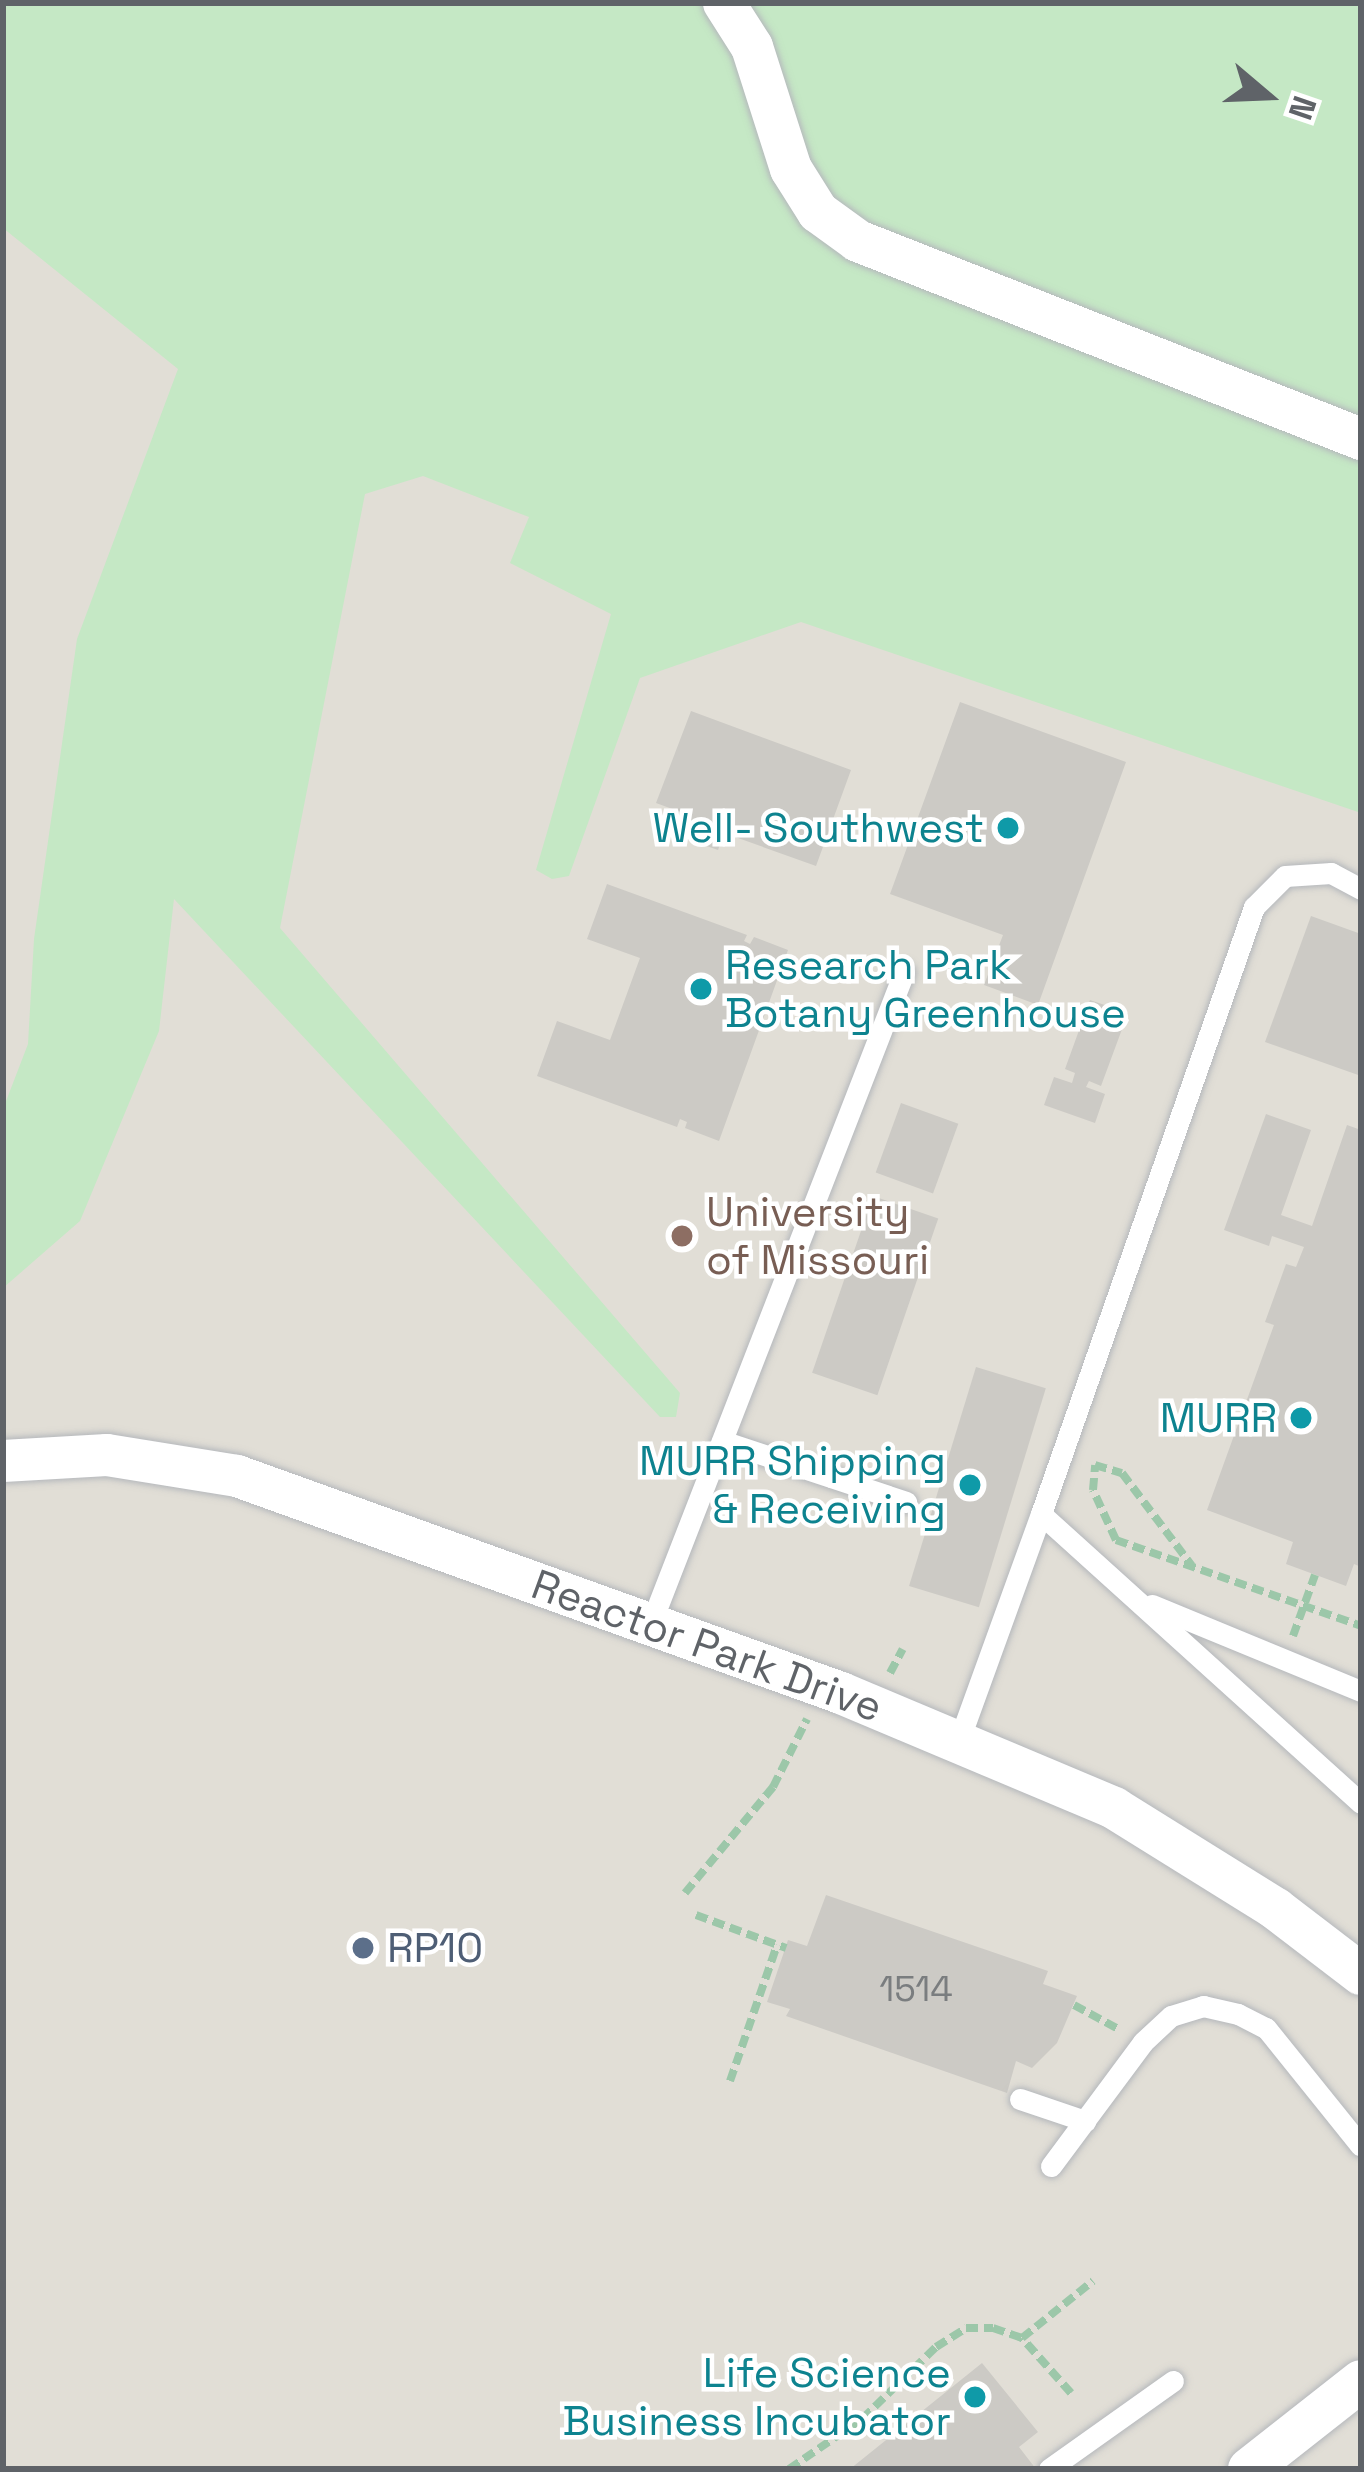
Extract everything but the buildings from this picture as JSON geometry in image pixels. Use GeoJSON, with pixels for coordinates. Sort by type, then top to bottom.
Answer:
{"type":"FeatureCollection","features":[{"type":"Feature","properties":{"kind":"street"},"geometry":{"type":"LineString","coordinates":[[724,3],[752,47],[791,169],[818,212],[858,242],[1361,439]]}},
{"type":"Feature","properties":{"kind":"street","name":"Reactor Park Drive"},"geometry":{"type":"LineString","coordinates":[[3,1461],[107,1455],[237,1476],[841,1694],[1114,1808],[1276,1910],[1361,1974]]}},
{"type":"Feature","properties":{"kind":"street"},"geometry":{"type":"LineString","coordinates":[[1250,2469],[1361,2381]]}},
{"type":"Feature","properties":{"kind":"lane"},"geometry":{"type":"LineString","coordinates":[[958,1743],[1254,907],[1285,876],[1331,874],[1361,889]]}},
{"type":"Feature","properties":{"kind":"lane"},"geometry":{"type":"LineString","coordinates":[[651,1623],[904,972]]}},
{"type":"Feature","properties":{"kind":"lane"},"geometry":{"type":"LineString","coordinates":[[722,1441],[906,1502]]}},
{"type":"Feature","properties":{"kind":"lane"},"geometry":{"type":"LineString","coordinates":[[1041,1514],[1357,1799]]}},
{"type":"Feature","properties":{"kind":"lane"},"geometry":{"type":"LineString","coordinates":[[1135,1598],[1361,1691]]}},
{"type":"Feature","properties":{"kind":"lane"},"geometry":{"type":"LineString","coordinates":[[1357,1799],[1361,1773]]}},
{"type":"Feature","properties":{"kind":"lane"},"geometry":{"type":"LineString","coordinates":[[1051,2167],[1143,2042],[1172,2016],[1203,2006],[1238,2014],[1266,2028],[1361,2146]]}},
{"type":"Feature","properties":{"kind":"lane"},"geometry":{"type":"LineString","coordinates":[[1020,2099],[1085,2121]]}},
{"type":"Feature","properties":{"kind":"lane"},"geometry":{"type":"LineString","coordinates":[[1049,2469],[1174,2381]]}},
{"type":"Feature","properties":{"kind":"path"},"geometry":{"type":"LineString","coordinates":[[1116,1540],[1094,1490],[1095,1465],[1122,1473],[1193,1567]]}},
{"type":"Feature","properties":{"kind":"path"},"geometry":{"type":"LineString","coordinates":[[1041,1514],[1361,1626]]}},
{"type":"Feature","properties":{"kind":"path"},"geometry":{"type":"LineString","coordinates":[[1285,1658],[1315,1575]]}},
{"type":"Feature","properties":{"kind":"path"},"geometry":{"type":"LineString","coordinates":[[685,1893],[773,1787],[796,1750],[811,1710],[841,1694]]}},
{"type":"Feature","properties":{"kind":"path"},"geometry":{"type":"LineString","coordinates":[[696,1915],[781,1947],[730,2081]]}},
{"type":"Feature","properties":{"kind":"path"},"geometry":{"type":"LineString","coordinates":[[1074,2005],[1143,2042]]}},
{"type":"Feature","properties":{"kind":"path"},"geometry":{"type":"LineString","coordinates":[[1022,2338],[1093,2281]]}},
{"type":"Feature","properties":{"kind":"path"},"geometry":{"type":"LineString","coordinates":[[789,2469],[862,2420],[936,2347],[966,2328],[993,2328],[1022,2338],[1071,2393]]}},
{"type":"Feature","properties":{"kind":"shaded area","name":"University of Missouri"},"geometry":{"type":"Polygon","coordinates":[[[3,3],[1361,3],[1361,2469],[3,2469],[3,3]]]}},
{"type":"Feature","properties":{"kind":"green space"},"geometry":{"type":"Polygon","coordinates":[[[3,3],[1361,3],[1361,813],[801,622],[640,678],[569,876],[552,879],[536,870],[611,614],[510,563],[529,517],[423,476],[365,494],[280,928],[680,1393],[676,1417],[660,1417],[174,899],[159,1031],[80,1221],[3,1288],[3,1109],[28,1044],[34,939],[77,639],[178,369],[3,228],[3,3]]]}},
{"type":"Feature","properties":{"kind":"place","name":"Well- Southwest"},"geometry":{"type":"Point","coordinates":[1008,828]}},
{"type":"Feature","properties":{"kind":"place","name":"Research Park Botany Greenhouse"},"geometry":{"type":"Point","coordinates":[701,989]}},
{"type":"Feature","properties":{"kind":"place","name":"University of Missouri"},"geometry":{"type":"Point","coordinates":[682,1236]}},
{"type":"Feature","properties":{"kind":"place","name":"MURR"},"geometry":{"type":"Point","coordinates":[1301,1418]}},
{"type":"Feature","properties":{"kind":"place","name":"MURR Shipping & Receiving"},"geometry":{"type":"Point","coordinates":[970,1485]}},
{"type":"Feature","properties":{"kind":"place","name":"RP10"},"geometry":{"type":"Point","coordinates":[363,1948]}},
{"type":"Feature","properties":{"kind":"place","name":"Life Science Business Incubator"},"geometry":{"type":"Point","coordinates":[975,2397]}}]}
